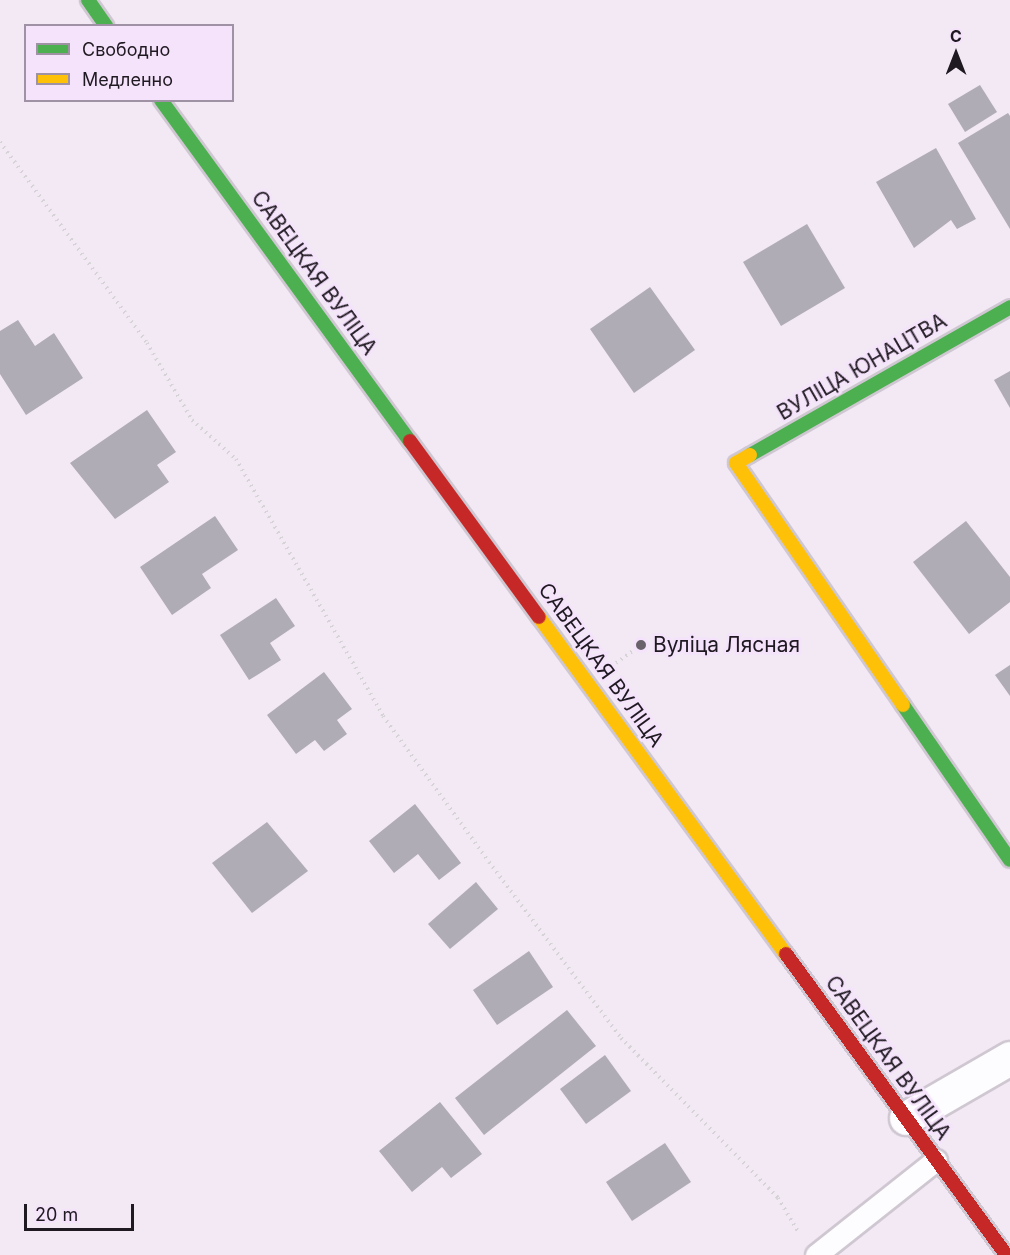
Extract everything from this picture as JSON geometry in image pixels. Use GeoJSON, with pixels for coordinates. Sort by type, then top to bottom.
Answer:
{"type":"FeatureCollection","features":[{"type":"Feature","properties":{"kind":"main road"},"geometry":{"type":"LineString","coordinates":[[87,0],[105,24]]}},
{"type":"Feature","properties":{"kind":"main road","name":"САВЕЦКАЯ ВУЛІЦА"},"geometry":{"type":"LineString","coordinates":[[162,102],[1006,1255]]}},
{"type":"Feature","properties":{"kind":"main road","name":"ВУЛІЦА ЮНАЦТВА"},"geometry":{"type":"LineString","coordinates":[[1010,307],[736,463],[1010,860]]}},
{"type":"Feature","properties":{"kind":"street"},"geometry":{"type":"LineString","coordinates":[[906,1118],[1010,1058]]}},
{"type":"Feature","properties":{"kind":"lane"},"geometry":{"type":"LineString","coordinates":[[816,1255],[936,1160]]}},
{"type":"Feature","properties":{"kind":"path"},"geometry":{"type":"LineString","coordinates":[[0,142],[147,343],[192,420],[236,459],[383,716],[489,862],[621,1038],[778,1198],[801,1236]]}},
{"type":"Feature","properties":{"kind":"building"},"geometry":{"type":"Polygon","coordinates":[[[980,85],[997,112],[965,132],[948,104],[980,85]]]}},
{"type":"Feature","properties":{"kind":"building"},"geometry":{"type":"Polygon","coordinates":[[[1008,113],[1010,116],[1010,229],[958,143],[1008,113]]]}},
{"type":"Feature","properties":{"kind":"building"},"geometry":{"type":"Polygon","coordinates":[[[936,148],[976,219],[957,229],[951,220],[914,248],[876,182],[936,148]]]}},
{"type":"Feature","properties":{"kind":"building"},"geometry":{"type":"Polygon","coordinates":[[[807,224],[845,288],[781,326],[743,262],[807,224]]]}},
{"type":"Feature","properties":{"kind":"building"},"geometry":{"type":"Polygon","coordinates":[[[650,287],[695,350],[634,393],[590,329],[650,287]]]}},
{"type":"Feature","properties":{"kind":"building"},"geometry":{"type":"Polygon","coordinates":[[[18,320],[35,346],[54,333],[83,378],[26,415],[0,374],[0,331],[18,320]]]}},
{"type":"Feature","properties":{"kind":"building"},"geometry":{"type":"Polygon","coordinates":[[[1010,371],[1010,408],[994,380],[1010,371]]]}},
{"type":"Feature","properties":{"kind":"building"},"geometry":{"type":"Polygon","coordinates":[[[147,410],[176,452],[157,465],[169,482],[115,519],[70,463],[147,410]]]}},
{"type":"Feature","properties":{"kind":"building"},"geometry":{"type":"Polygon","coordinates":[[[215,516],[238,550],[202,574],[211,588],[172,615],[140,567],[215,516]]]}},
{"type":"Feature","properties":{"kind":"building"},"geometry":{"type":"Polygon","coordinates":[[[966,521],[1010,577],[1010,602],[969,634],[913,562],[966,521]]]}},
{"type":"Feature","properties":{"kind":"building"},"geometry":{"type":"Polygon","coordinates":[[[276,598],[295,626],[270,643],[281,660],[249,680],[220,635],[276,598]]]}},
{"type":"Feature","properties":{"kind":"building"},"geometry":{"type":"Polygon","coordinates":[[[1010,665],[1010,696],[995,675],[1010,665]]]}},
{"type":"Feature","properties":{"kind":"building"},"geometry":{"type":"Polygon","coordinates":[[[324,672],[352,709],[337,720],[347,734],[324,751],[315,740],[296,754],[267,715],[324,672]]]}},
{"type":"Feature","properties":{"kind":"building"},"geometry":{"type":"Polygon","coordinates":[[[415,804],[461,863],[439,880],[418,854],[394,873],[369,841],[415,804]]]}},
{"type":"Feature","properties":{"kind":"building"},"geometry":{"type":"Polygon","coordinates":[[[267,822],[308,871],[252,913],[212,863],[267,822]]]}},
{"type":"Feature","properties":{"kind":"building"},"geometry":{"type":"Polygon","coordinates":[[[476,882],[498,909],[450,949],[428,924],[476,882]]]}},
{"type":"Feature","properties":{"kind":"building"},"geometry":{"type":"Polygon","coordinates":[[[529,951],[553,987],[497,1025],[473,990],[529,951]]]}},
{"type":"Feature","properties":{"kind":"building"},"geometry":{"type":"Polygon","coordinates":[[[567,1010],[596,1046],[484,1135],[455,1098],[567,1010]]]}},
{"type":"Feature","properties":{"kind":"building"},"geometry":{"type":"Polygon","coordinates":[[[605,1055],[631,1091],[586,1124],[560,1089],[605,1055]]]}},
{"type":"Feature","properties":{"kind":"building"},"geometry":{"type":"Polygon","coordinates":[[[440,1102],[482,1154],[451,1178],[442,1167],[412,1192],[379,1151],[440,1102]]]}},
{"type":"Feature","properties":{"kind":"building"},"geometry":{"type":"Polygon","coordinates":[[[665,1143],[691,1182],[632,1221],[606,1182],[665,1143]]]}},
{"type":"Feature","properties":{"kind":"traffic: fast"},"geometry":{"type":"LineString","coordinates":[[88,0],[105,24]]}},
{"type":"Feature","properties":{"kind":"traffic: fast"},"geometry":{"type":"LineString","coordinates":[[162,102],[410,441]]}},
{"type":"Feature","properties":{"kind":"traffic: fast"},"geometry":{"type":"LineString","coordinates":[[750,455],[1010,307]]}},
{"type":"Feature","properties":{"kind":"traffic: fast"},"geometry":{"type":"LineString","coordinates":[[903,705],[1010,860]]}},
{"type":"Feature","properties":{"kind":"traffic: slow"},"geometry":{"type":"LineString","coordinates":[[750,455],[736,463],[903,705]]}},
{"type":"Feature","properties":{"kind":"traffic: slow"},"geometry":{"type":"LineString","coordinates":[[539,617],[786,954]]}},
{"type":"Feature","properties":{"kind":"traffic: jam"},"geometry":{"type":"LineString","coordinates":[[410,441],[539,617]]}},
{"type":"Feature","properties":{"kind":"traffic: jam"},"geometry":{"type":"LineString","coordinates":[[786,954],[1006,1255]]}},
{"type":"Feature","properties":{"kind":"place","name":"Вуліца Лясная"},"geometry":{"type":"Point","coordinates":[641,645]}}]}
